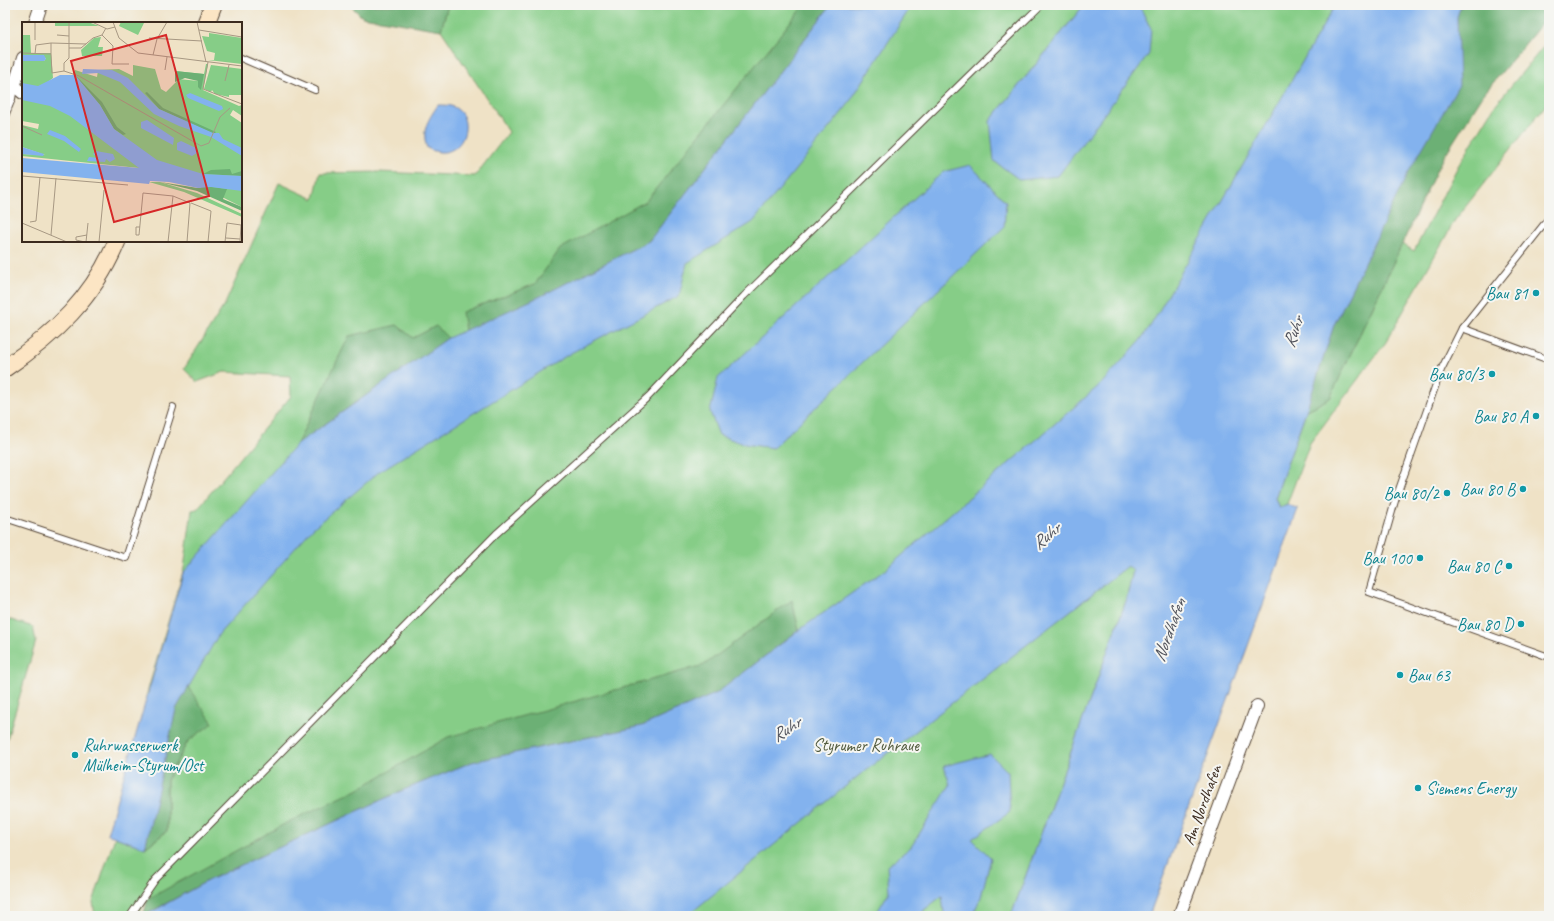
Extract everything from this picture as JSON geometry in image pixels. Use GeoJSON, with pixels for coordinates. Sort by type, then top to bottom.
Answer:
{"type":"FeatureCollection","features":[{"type":"Feature","properties":{"kind":"main road"},"geometry":{"type":"LineString","coordinates":[[206,22],[213,5]]}},
{"type":"Feature","properties":{"kind":"main road"},"geometry":{"type":"LineString","coordinates":[[5,368],[32,350],[65,321],[89,293],[112,255],[117,242]]}},
{"type":"Feature","properties":{"kind":"street"},"geometry":{"type":"LineString","coordinates":[[35,22],[41,5]]}},
{"type":"Feature","properties":{"kind":"street"},"geometry":{"type":"LineString","coordinates":[[14,86],[22,61]]}},
{"type":"Feature","properties":{"kind":"street","name":"Am Nordhafen"},"geometry":{"type":"LineString","coordinates":[[1179,916],[1257,706]]}},
{"type":"Feature","properties":{"kind":"lane"},"geometry":{"type":"LineString","coordinates":[[130,916],[155,880],[496,534],[649,396],[744,296],[1041,5]]}},
{"type":"Feature","properties":{"kind":"lane"},"geometry":{"type":"LineString","coordinates":[[242,58],[315,90]]}},
{"type":"Feature","properties":{"kind":"lane"},"geometry":{"type":"LineString","coordinates":[[5,116],[12,99],[14,86]]}},
{"type":"Feature","properties":{"kind":"lane"},"geometry":{"type":"LineString","coordinates":[[1549,218],[1462,328],[1441,370],[1395,501],[1369,592],[1549,657]]}},
{"type":"Feature","properties":{"kind":"lane"},"geometry":{"type":"LineString","coordinates":[[1462,328],[1549,360]]}},
{"type":"Feature","properties":{"kind":"lane"},"geometry":{"type":"LineString","coordinates":[[5,518],[126,558],[173,407]]}},
{"type":"Feature","properties":{"kind":"green space"},"geometry":{"type":"Polygon","coordinates":[[[350,5],[448,5],[441,30],[362,17],[350,5]]]}},
{"type":"Feature","properties":{"kind":"green space"},"geometry":{"type":"Polygon","coordinates":[[[448,5],[1084,5],[990,121],[1151,29],[1138,5],[1504,5],[1128,566],[1133,571],[1126,601],[1011,916],[150,916],[160,892],[148,899],[136,916],[95,916],[93,902],[115,837],[145,848],[167,831],[167,780],[188,741],[212,723],[145,700],[184,568],[192,510],[197,509],[291,396],[290,376],[224,372],[197,382],[184,369],[225,304],[279,183],[314,199],[320,173],[379,172],[475,176],[509,132],[441,30],[448,5]]]}},
{"type":"Feature","properties":{"kind":"green space"},"geometry":{"type":"Polygon","coordinates":[[[804,5],[831,5],[649,241],[543,295],[465,331],[462,312],[535,284],[560,249],[646,201],[804,5]]]}},
{"type":"Feature","properties":{"kind":"green space"},"geometry":{"type":"Polygon","coordinates":[[[1461,5],[1549,5],[1549,15],[1483,95],[1440,163],[1330,398],[1306,411],[1334,325],[1408,172],[1458,85],[1457,17],[1461,5]]]}},
{"type":"Feature","properties":{"kind":"green space"},"geometry":{"type":"Polygon","coordinates":[[[1549,40],[1549,101],[1455,220],[1386,342],[1310,443],[1287,504],[1279,508],[1275,498],[1306,411],[1330,398],[1402,244],[1414,251],[1458,166],[1496,104],[1549,40]]]}},
{"type":"Feature","properties":{"kind":"green space"},"geometry":{"type":"Polygon","coordinates":[[[397,325],[413,338],[436,326],[448,338],[297,444],[349,336],[397,325]]]}},
{"type":"Feature","properties":{"kind":"green space"},"geometry":{"type":"Polygon","coordinates":[[[792,600],[799,630],[717,693],[642,726],[472,762],[401,791],[209,880],[143,916],[148,899],[290,821],[357,790],[448,737],[704,665],[792,600]]]}},
{"type":"Feature","properties":{"kind":"green space"},"geometry":{"type":"Polygon","coordinates":[[[5,618],[33,627],[36,641],[5,746],[5,618]]]}},
{"type":"Feature","properties":{"kind":"green space"},"geometry":{"type":"Polygon","coordinates":[[[188,687],[213,723],[188,741],[167,780],[167,831],[145,848],[176,709],[188,687]]]}},
{"type":"Feature","properties":{"kind":"water"},"geometry":{"type":"Polygon","coordinates":[[[831,5],[912,5],[847,106],[753,222],[687,263],[679,296],[571,353],[380,471],[313,528],[219,634],[176,709],[145,848],[107,834],[183,573],[297,444],[448,338],[543,295],[649,241],[831,5]]]}},
{"type":"Feature","properties":{"kind":"water"},"geometry":{"type":"Polygon","coordinates":[[[1084,5],[1139,5],[1151,29],[1149,54],[1058,176],[1020,180],[994,161],[990,121],[1084,5]]]}},
{"type":"Feature","properties":{"kind":"water","name":"Styrumer Ruhraue"},"geometry":{"type":"Polygon","coordinates":[[[1335,5],[1461,5],[1457,17],[1459,85],[1408,173],[1334,325],[1306,411],[1275,498],[1279,508],[1287,504],[1298,509],[1149,916],[1011,916],[1126,601],[1133,571],[1128,566],[857,777],[687,916],[144,916],[209,880],[401,791],[472,762],[642,726],[717,693],[799,630],[885,570],[1101,384],[1139,342],[1151,325],[1335,5]]]}},
{"type":"Feature","properties":{"kind":"water"},"geometry":{"type":"Polygon","coordinates":[[[438,105],[451,106],[459,111],[464,119],[465,128],[463,138],[458,145],[450,151],[440,152],[427,148],[425,142],[426,125],[438,105]]]}},
{"type":"Feature","properties":{"kind":"water"},"geometry":{"type":"Polygon","coordinates":[[[970,165],[1006,202],[1004,227],[773,448],[744,444],[719,435],[710,412],[718,378],[943,172],[970,165]]]}},
{"type":"Feature","properties":{"kind":"water"},"geometry":{"type":"Polygon","coordinates":[[[990,754],[1008,772],[1010,812],[972,839],[991,858],[981,897],[972,916],[943,916],[942,896],[924,910],[921,916],[877,916],[876,914],[889,892],[887,866],[911,847],[950,785],[944,766],[990,754]]]}},
{"type":"Feature","properties":{"kind":"place","name":"Bau 81"},"geometry":{"type":"Point","coordinates":[1536,293]}},
{"type":"Feature","properties":{"kind":"place","name":"Bau 80/3"},"geometry":{"type":"Point","coordinates":[1492,374]}},
{"type":"Feature","properties":{"kind":"place","name":"Bau 80 A"},"geometry":{"type":"Point","coordinates":[1536,416]}},
{"type":"Feature","properties":{"kind":"place","name":"Bau 80 B"},"geometry":{"type":"Point","coordinates":[1523,489]}},
{"type":"Feature","properties":{"kind":"place","name":"Bau 80/2"},"geometry":{"type":"Point","coordinates":[1447,493]}},
{"type":"Feature","properties":{"kind":"place","name":"Bau 100"},"geometry":{"type":"Point","coordinates":[1420,558]}},
{"type":"Feature","properties":{"kind":"place","name":"Bau 80 C"},"geometry":{"type":"Point","coordinates":[1509,566]}},
{"type":"Feature","properties":{"kind":"place","name":"Bau 80 D"},"geometry":{"type":"Point","coordinates":[1521,624]}},
{"type":"Feature","properties":{"kind":"place","name":"Bau 63"},"geometry":{"type":"Point","coordinates":[1400,675]}},
{"type":"Feature","properties":{"kind":"place","name":"Ruhrwasserwerk Mülheim-Styrum/Ost"},"geometry":{"type":"Point","coordinates":[75,755]}},
{"type":"Feature","properties":{"kind":"place","name":"Siemens Energy"},"geometry":{"type":"Point","coordinates":[1418,788]}},
{"type":"Feature","properties":{"kind":"water label","name":"Ruhr"},"geometry":{"type":"Point","coordinates":[1293,332]}},
{"type":"Feature","properties":{"kind":"water label","name":"Ruhr"},"geometry":{"type":"Point","coordinates":[1046,536]}},
{"type":"Feature","properties":{"kind":"water label","name":"Nordhafen"},"geometry":{"type":"Point","coordinates":[1169,630]}},
{"type":"Feature","properties":{"kind":"water label","name":"Ruhr"},"geometry":{"type":"Point","coordinates":[786,729]}}]}
